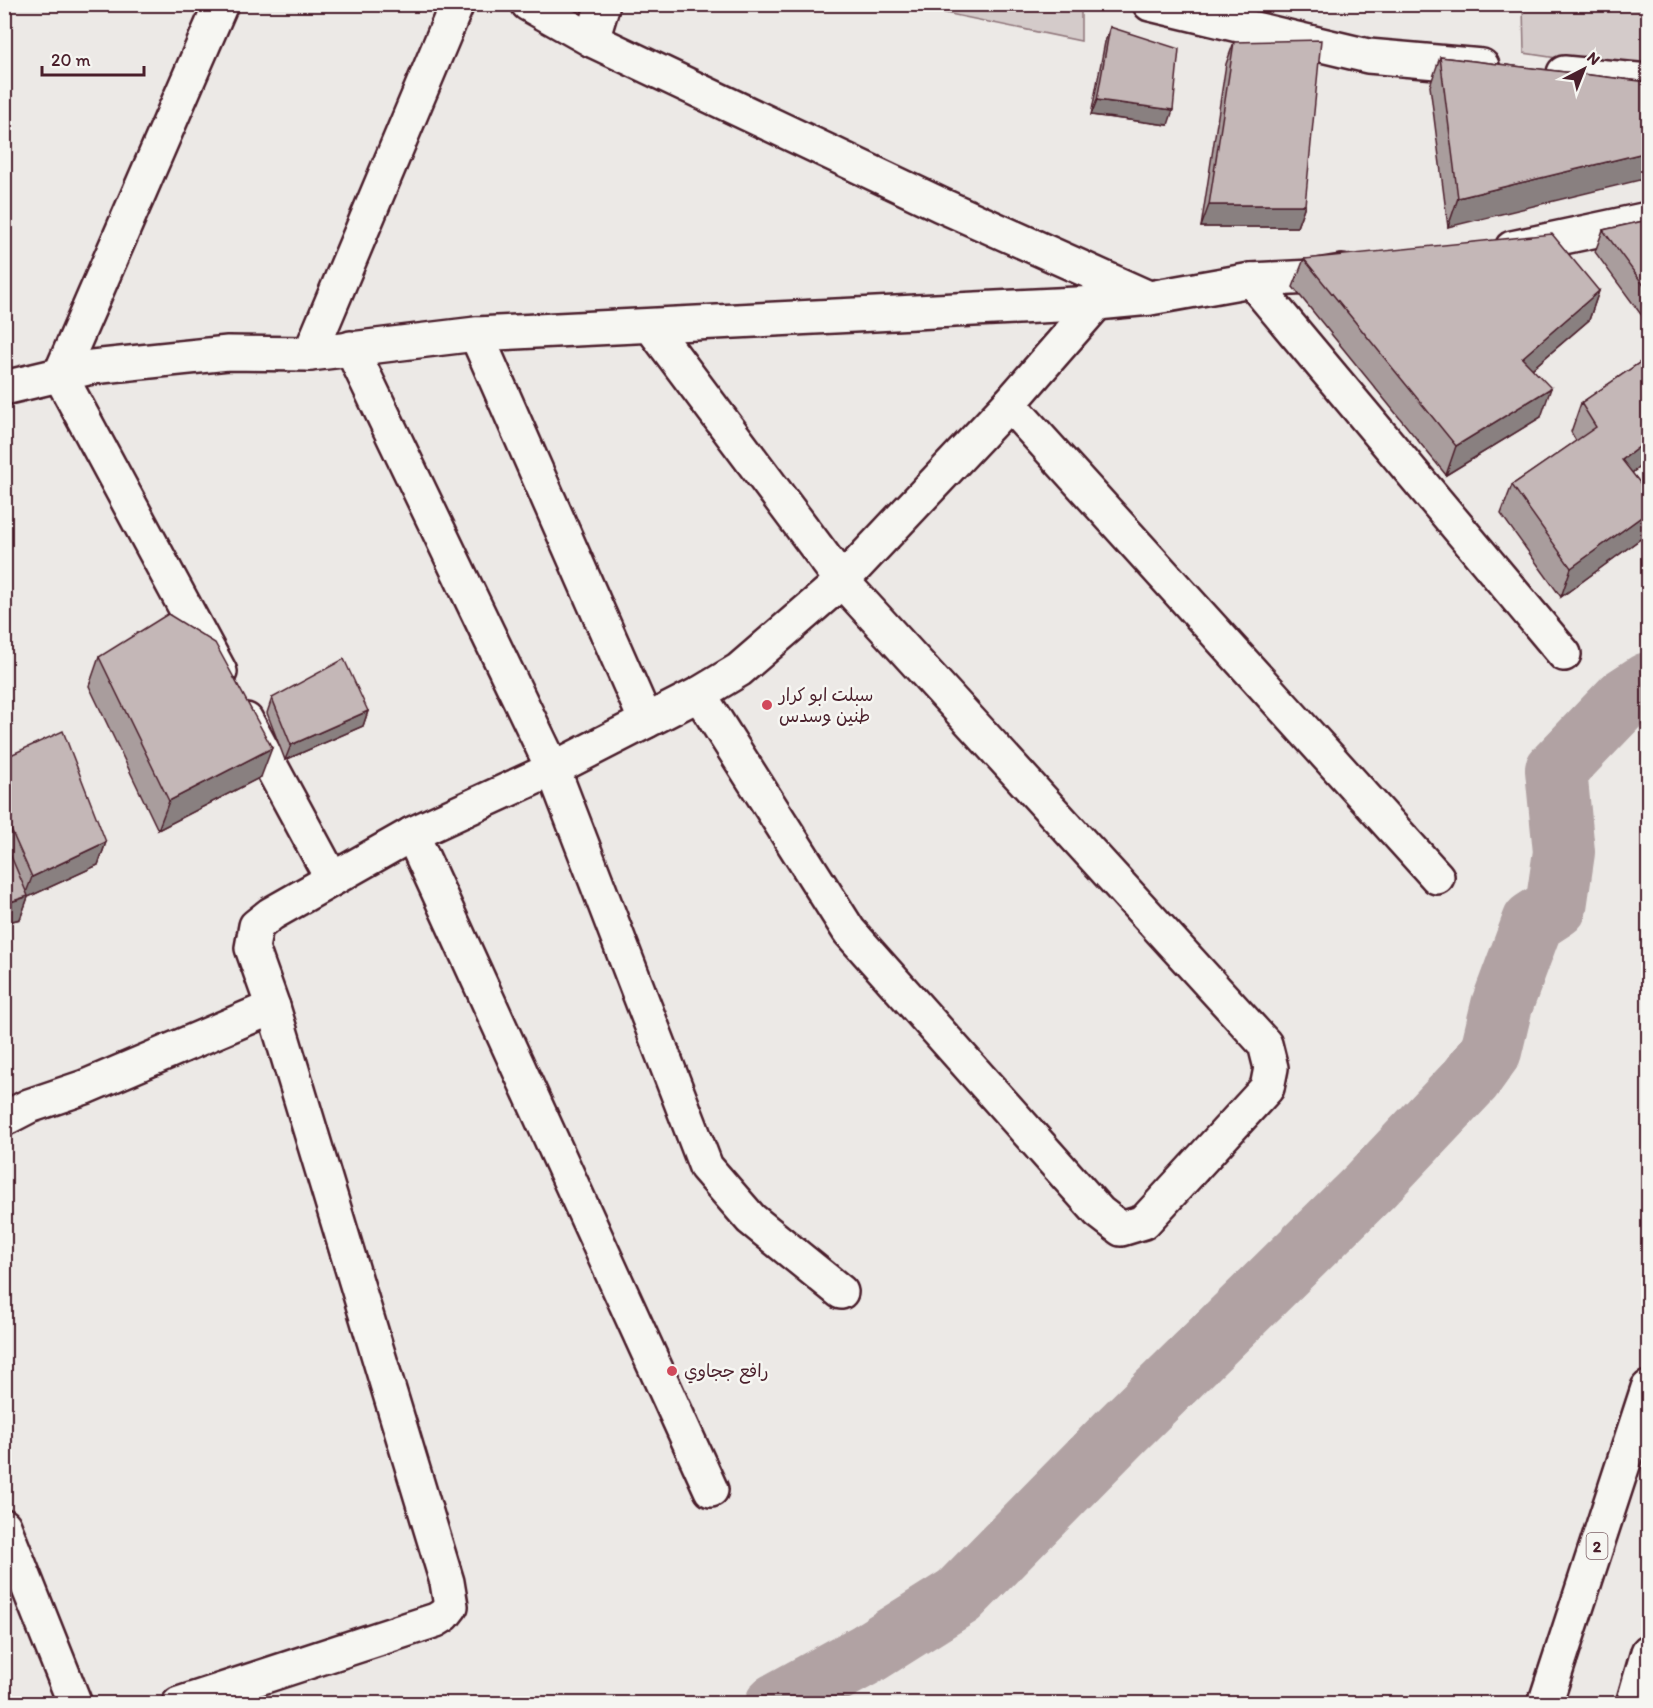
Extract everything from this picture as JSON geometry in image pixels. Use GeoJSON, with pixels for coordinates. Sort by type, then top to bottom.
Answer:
{"type":"FeatureCollection","features":[{"type":"Feature","properties":{"kind":"main road"},"geometry":{"type":"LineString","coordinates":[[60,375],[221,4]]}},
{"type":"Feature","properties":{"kind":"main road"},"geometry":{"type":"LineString","coordinates":[[310,354],[457,4]]}},
{"type":"Feature","properties":{"kind":"main road"},"geometry":{"type":"LineString","coordinates":[[528,4],[592,40],[941,205],[1150,298]]}},
{"type":"Feature","properties":{"kind":"main road"},"geometry":{"type":"LineString","coordinates":[[592,40],[603,4]]}},
{"type":"Feature","properties":{"kind":"main road"},"geometry":{"type":"LineString","coordinates":[[1150,4],[1368,56],[1648,81]]}},
{"type":"Feature","properties":{"kind":"main road"},"geometry":{"type":"LineString","coordinates":[[1486,251],[1533,244],[1648,219]]}},
{"type":"Feature","properties":{"kind":"main road"},"geometry":{"type":"LineString","coordinates":[[4,388],[92,366],[228,353],[310,354],[476,334],[1097,303],[1150,298],[1251,280],[1312,277],[1370,268]]}},
{"type":"Feature","properties":{"kind":"main road"},"geometry":{"type":"LineString","coordinates":[[1251,280],[1564,654]]}},
{"type":"Feature","properties":{"kind":"main road"},"geometry":{"type":"LineString","coordinates":[[179,1704],[436,1620],[444,1616],[451,1606],[444,1570],[273,1007],[252,948],[256,926],[271,914],[412,834],[553,769],[699,694],[739,670],[842,581],[1009,404],[1097,303]]}},
{"type":"Feature","properties":{"kind":"main road"},"geometry":{"type":"LineString","coordinates":[[651,327],[842,581],[1265,1044],[1271,1068],[1267,1088],[1144,1222],[1121,1229],[1099,1212],[849,931],[699,694]]}},
{"type":"Feature","properties":{"kind":"main road"},"geometry":{"type":"LineString","coordinates":[[476,334],[646,721]]}},
{"type":"Feature","properties":{"kind":"main road"},"geometry":{"type":"LineString","coordinates":[[351,348],[553,769],[706,1167],[752,1219],[841,1292]]}},
{"type":"Feature","properties":{"kind":"main road"},"geometry":{"type":"LineString","coordinates":[[60,375],[332,879]]}},
{"type":"Feature","properties":{"kind":"main road"},"geometry":{"type":"LineString","coordinates":[[1009,404],[1437,877]]}},
{"type":"Feature","properties":{"kind":"main road"},"geometry":{"type":"LineString","coordinates":[[412,834],[711,1490]]}},
{"type":"Feature","properties":{"kind":"main road"},"geometry":{"type":"LineString","coordinates":[[4,1119],[29,1106],[85,1087],[273,1007]]}},
{"type":"Feature","properties":{"kind":"main road","name":"2"},"geometry":{"type":"LineString","coordinates":[[1545,1704],[1648,1388]]}},
{"type":"Feature","properties":{"kind":"main road"},"geometry":{"type":"LineString","coordinates":[[4,1526],[75,1704]]}},
{"type":"Feature","properties":{"kind":"main road"},"geometry":{"type":"LineString","coordinates":[[1633,1704],[1648,1652]]}},
{"type":"Feature","properties":{"kind":"shaded area"},"geometry":{"type":"Polygon","coordinates":[[[903,5],[1081,5],[1081,41],[926,9],[903,5]]]}},
{"type":"Feature","properties":{"kind":"shaded area"},"geometry":{"type":"Polygon","coordinates":[[[1523,5],[1648,5],[1648,56],[1642,71],[1524,53],[1523,5]]]}},
{"type":"Feature","properties":{"kind":"building"},"geometry":{"type":"Polygon","coordinates":[[[1110,27],[1179,49],[1173,110],[1097,100],[1110,27]]]}},
{"type":"Feature","properties":{"kind":"building"},"geometry":{"type":"Polygon","coordinates":[[[1321,40],[1305,205],[1209,205],[1234,42],[1321,40]]]}},
{"type":"Feature","properties":{"kind":"building"},"geometry":{"type":"Polygon","coordinates":[[[1440,57],[1648,82],[1648,152],[1458,198],[1440,57]]]}},
{"type":"Feature","properties":{"kind":"building"},"geometry":{"type":"Polygon","coordinates":[[[1648,220],[1648,291],[1603,230],[1648,220]]]}},
{"type":"Feature","properties":{"kind":"building"},"geometry":{"type":"Polygon","coordinates":[[[1552,234],[1599,291],[1522,358],[1551,388],[1456,446],[1304,259],[1552,234]]]}},
{"type":"Feature","properties":{"kind":"building"},"geometry":{"type":"Polygon","coordinates":[[[1648,357],[1648,440],[1622,460],[1648,493],[1648,512],[1571,568],[1512,485],[1596,427],[1581,403],[1648,357]]]}},
{"type":"Feature","properties":{"kind":"building"},"geometry":{"type":"Polygon","coordinates":[[[168,614],[215,643],[272,748],[169,801],[99,657],[168,614]]]}},
{"type":"Feature","properties":{"kind":"building"},"geometry":{"type":"Polygon","coordinates":[[[344,659],[368,711],[291,745],[272,698],[344,659]]]}},
{"type":"Feature","properties":{"kind":"building"},"geometry":{"type":"Polygon","coordinates":[[[63,731],[106,842],[32,877],[4,814],[4,758],[63,731]]]}},
{"type":"Feature","properties":{"kind":"building"},"geometry":{"type":"Polygon","coordinates":[[[4,840],[28,896],[4,904],[4,840]]]}},
{"type":"Feature","properties":{"kind":"waterway"},"geometry":{"type":"LineString","coordinates":[[776,1704],[867,1654],[959,1596],[1121,1431],[1370,1186],[1471,1079],[1491,1051],[1502,1005],[1533,922],[1556,907],[1564,852],[1556,770],[1625,698],[1648,683]]}},
{"type":"Feature","properties":{"kind":"place","name":"سبلت ابو كرار طنين وسدس"},"geometry":{"type":"Point","coordinates":[767,705]}},
{"type":"Feature","properties":{"kind":"place","name":"رافع ججاوي"},"geometry":{"type":"Point","coordinates":[672,1371]}}]}
